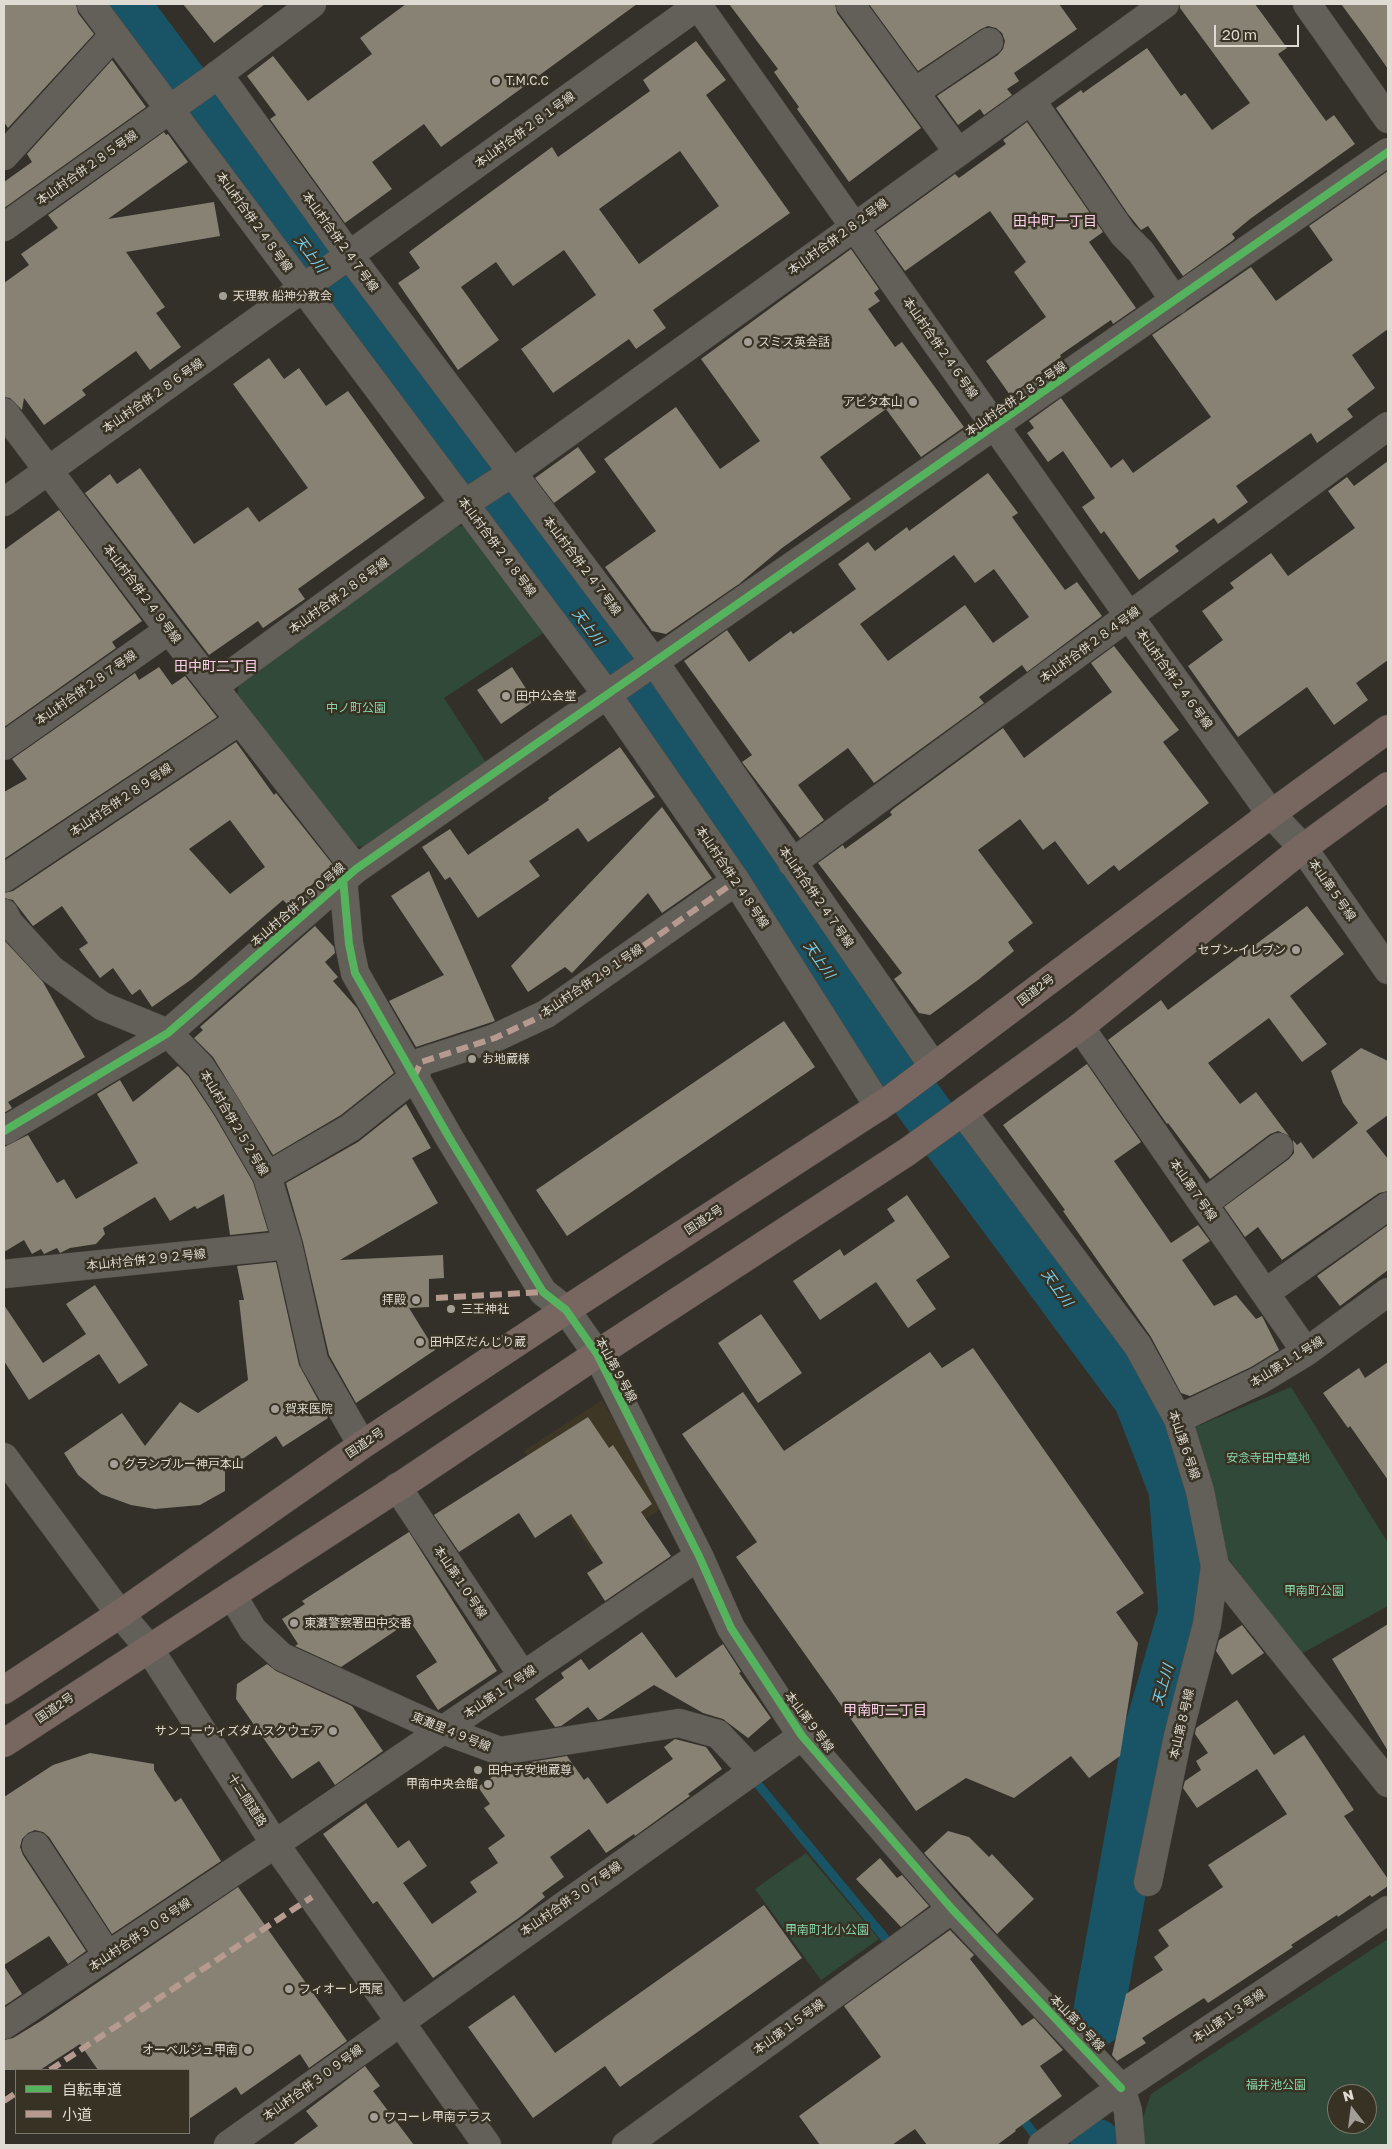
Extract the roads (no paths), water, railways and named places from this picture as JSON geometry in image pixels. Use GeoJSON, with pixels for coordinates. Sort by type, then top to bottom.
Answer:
{"type":"FeatureCollection","features":[{"type":"Feature","properties":{"kind":"highway","name":"国道2号"},"geometry":{"type":"LineString","coordinates":[[4,1690],[120,1614],[362,1445],[566,1310],[886,1103],[1271,814],[1388,729]]}},
{"type":"Feature","properties":{"kind":"highway","name":"国道2号"},"geometry":{"type":"LineString","coordinates":[[4,1743],[922,1141],[1080,1027],[1303,848],[1388,786]]}},
{"type":"Feature","properties":{"kind":"street","name":"本山村合併２４８号線"},"geometry":{"type":"LineString","coordinates":[[91,4],[608,696],[886,1103]]}},
{"type":"Feature","properties":{"kind":"street","name":"本山村合併２８５号線"},"geometry":{"type":"LineString","coordinates":[[4,227],[171,109],[312,4]]}},
{"type":"Feature","properties":{"kind":"street","name":"本山村合併２４６号線"},"geometry":{"type":"LineString","coordinates":[[698,4],[995,427],[1271,814]]}},
{"type":"Feature","properties":{"kind":"street","name":"本山村合併２８１号線"},"geometry":{"type":"LineString","coordinates":[[303,289],[698,4]]}},
{"type":"Feature","properties":{"kind":"street"},"geometry":{"type":"LineString","coordinates":[[850,4],[958,152]]}},
{"type":"Feature","properties":{"kind":"street","name":"本山村合併２８２号線"},"geometry":{"type":"LineString","coordinates":[[464,504],[512,473],[1165,4]]}},
{"type":"Feature","properties":{"kind":"street"},"geometry":{"type":"LineString","coordinates":[[1307,4],[1388,120]]}},
{"type":"Feature","properties":{"kind":"street"},"geometry":{"type":"LineString","coordinates":[[4,156],[114,36]]}},
{"type":"Feature","properties":{"kind":"street"},"geometry":{"type":"LineString","coordinates":[[915,92],[989,42]]}},
{"type":"Feature","properties":{"kind":"street","name":"本山村合併２４７号線"},"geometry":{"type":"LineString","coordinates":[[213,78],[349,255],[655,663],[792,863],[928,1071]]}},
{"type":"Feature","properties":{"kind":"street"},"geometry":{"type":"LineString","coordinates":[[1031,100],[1124,234],[1141,252],[1175,301]]}},
{"type":"Feature","properties":{"kind":"street","name":"本山村合併２８３号線"},"geometry":{"type":"LineString","coordinates":[[608,696],[1388,152]]}},
{"type":"Feature","properties":{"kind":"street","name":"本山村合併２８６号線"},"geometry":{"type":"LineString","coordinates":[[4,502],[303,289]]}},
{"type":"Feature","properties":{"kind":"street","name":"本山村合併２４９号線"},"geometry":{"type":"LineString","coordinates":[[4,412],[239,721],[350,874]]}},
{"type":"Feature","properties":{"kind":"street","name":"本山村合併２８４号線"},"geometry":{"type":"LineString","coordinates":[[792,863],[1388,426]]}},
{"type":"Feature","properties":{"kind":"street","name":"本山村合併２８８号線"},"geometry":{"type":"LineString","coordinates":[[213,687],[464,504]]}},
{"type":"Feature","properties":{"kind":"street","name":"本山村合併２８７号線"},"geometry":{"type":"LineString","coordinates":[[4,746],[169,630]]}},
{"type":"Feature","properties":{"kind":"street","name":"本山村合併２９０号線"},"geometry":{"type":"LineString","coordinates":[[4,1131],[168,1033],[350,874],[608,696]]}},
{"type":"Feature","properties":{"kind":"street","name":"本山村合併２８９号線"},"geometry":{"type":"LineString","coordinates":[[4,878],[239,721]]}},
{"type":"Feature","properties":{"kind":"street","name":"本山第５号線"},"geometry":{"type":"LineString","coordinates":[[1271,814],[1303,848],[1388,970]]}},
{"type":"Feature","properties":{"kind":"street","name":"本山第９号線"},"geometry":{"type":"LineString","coordinates":[[350,874],[349,944],[355,973],[414,1077],[543,1292],[566,1310],[597,1354],[699,1556],[731,1628],[802,1736],[1113,2094]]}},
{"type":"Feature","properties":{"kind":"street","name":"本山村合併２９１号線"},"geometry":{"type":"LineString","coordinates":[[267,1176],[350,1128],[414,1077],[421,1062],[496,1038],[546,1014],[736,881]]}},
{"type":"Feature","properties":{"kind":"street","name":"本山村合併２５２号線"},"geometry":{"type":"LineString","coordinates":[[4,914],[9,923],[51,969],[102,1006],[168,1033],[205,1074],[227,1107],[267,1176],[288,1245],[314,1361],[362,1445]]}},
{"type":"Feature","properties":{"kind":"street","name":"本山第７号線"},"geometry":{"type":"LineString","coordinates":[[1080,1027],[1306,1352]]}},
{"type":"Feature","properties":{"kind":"street","name":"本山第６号線"},"geometry":{"type":"LineString","coordinates":[[958,1115],[1138,1346],[1178,1419],[1200,1491],[1215,1566],[1388,1780]]}},
{"type":"Feature","properties":{"kind":"street"},"geometry":{"type":"LineString","coordinates":[[1203,1204],[1279,1147]]}},
{"type":"Feature","properties":{"kind":"street"},"geometry":{"type":"LineString","coordinates":[[1265,1293],[1388,1206]]}},
{"type":"Feature","properties":{"kind":"street","name":"本山村合併２９２号線"},"geometry":{"type":"LineString","coordinates":[[4,1274],[288,1245]]}},
{"type":"Feature","properties":{"kind":"street","name":"本山第１１号線"},"geometry":{"type":"LineString","coordinates":[[1178,1419],[1258,1381],[1306,1352],[1388,1292]]}},
{"type":"Feature","properties":{"kind":"street","name":"十二間道路"},"geometry":{"type":"LineString","coordinates":[[4,1457],[12,1486],[148,1647],[276,1844],[487,2145]]}},
{"type":"Feature","properties":{"kind":"street","name":"本山第１０号線"},"geometry":{"type":"LineString","coordinates":[[397,1487],[523,1676]]}},
{"type":"Feature","properties":{"kind":"street","name":"本山第１７号線"},"geometry":{"type":"LineString","coordinates":[[276,1844],[699,1556]]}},
{"type":"Feature","properties":{"kind":"street","name":"本山第８号線"},"geometry":{"type":"LineString","coordinates":[[1148,1882],[1178,1736],[1207,1624],[1215,1566]]}},
{"type":"Feature","properties":{"kind":"street","name":"東灘里４９号線"},"geometry":{"type":"LineString","coordinates":[[232,1595],[253,1630],[282,1657],[443,1730],[500,1751],[679,1723],[718,1734],[748,1774]]}},
{"type":"Feature","properties":{"kind":"street","name":"本山村合併３０７号線"},"geometry":{"type":"LineString","coordinates":[[399,2021],[802,1736]]}},
{"type":"Feature","properties":{"kind":"street","name":"本山村合併３０８号線"},"geometry":{"type":"LineString","coordinates":[[4,2025],[276,1844]]}},
{"type":"Feature","properties":{"kind":"street"},"geometry":{"type":"LineString","coordinates":[[36,1846],[108,1956]]}},
{"type":"Feature","properties":{"kind":"street","name":"本山第１５号線"},"geometry":{"type":"LineString","coordinates":[[626,2145],[952,1909]]}},
{"type":"Feature","properties":{"kind":"street","name":"本山第１３号線"},"geometry":{"type":"LineString","coordinates":[[1042,2145],[1113,2094],[1388,1910]]}},
{"type":"Feature","properties":{"kind":"street","name":"本山村合併３０９号線"},"geometry":{"type":"LineString","coordinates":[[228,2145],[399,2021]]}},
{"type":"Feature","properties":{"kind":"street"},"geometry":{"type":"LineString","coordinates":[[1113,2094],[1128,2111],[1131,2145]]}},
{"type":"Feature","properties":{"kind":"waterway","name":"天上川"},"geometry":{"type":"LineString","coordinates":[[124,4],[608,655],[894,1068],[1139,1399],[1174,1489],[1184,1612],[1149,1733],[1097,2021]]}},
{"type":"Feature","properties":{"kind":"waterway"},"geometry":{"type":"LineString","coordinates":[[751,1776],[894,1949]]}},
{"type":"Feature","properties":{"kind":"waterway"},"geometry":{"type":"LineString","coordinates":[[1019,2114],[1040,2142]]}},
{"type":"Feature","properties":{"kind":"place","name":"T.M.C.C"},"geometry":{"type":"Point","coordinates":[496,81]}},
{"type":"Feature","properties":{"kind":"place","name":"天理教 船神分教会"},"geometry":{"type":"Point","coordinates":[223,296]}},
{"type":"Feature","properties":{"kind":"place","name":"スミス英会話"},"geometry":{"type":"Point","coordinates":[748,342]}},
{"type":"Feature","properties":{"kind":"place","name":"アビタ本山"},"geometry":{"type":"Point","coordinates":[913,402]}},
{"type":"Feature","properties":{"kind":"place","name":"田中公会堂"},"geometry":{"type":"Point","coordinates":[506,696]}},
{"type":"Feature","properties":{"kind":"place","name":"セブン-イレブン"},"geometry":{"type":"Point","coordinates":[1296,950]}},
{"type":"Feature","properties":{"kind":"place","name":"お地蔵様"},"geometry":{"type":"Point","coordinates":[472,1059]}},
{"type":"Feature","properties":{"kind":"place","name":"拝殿"},"geometry":{"type":"Point","coordinates":[416,1300]}},
{"type":"Feature","properties":{"kind":"place","name":"三王神社"},"geometry":{"type":"Point","coordinates":[451,1309]}},
{"type":"Feature","properties":{"kind":"place","name":"田中区だんじり蔵"},"geometry":{"type":"Point","coordinates":[420,1342]}},
{"type":"Feature","properties":{"kind":"place","name":"賀来医院"},"geometry":{"type":"Point","coordinates":[275,1409]}},
{"type":"Feature","properties":{"kind":"place","name":"グランブルー神戸本山"},"geometry":{"type":"Point","coordinates":[114,1464]}},
{"type":"Feature","properties":{"kind":"place","name":"東灘警察署田中交番"},"geometry":{"type":"Point","coordinates":[294,1623]}},
{"type":"Feature","properties":{"kind":"place","name":"サンコーウィズダムスクウェア"},"geometry":{"type":"Point","coordinates":[333,1731]}},
{"type":"Feature","properties":{"kind":"place","name":"田中子安地蔵尊"},"geometry":{"type":"Point","coordinates":[478,1770]}},
{"type":"Feature","properties":{"kind":"place","name":"甲南中央会館"},"geometry":{"type":"Point","coordinates":[488,1784]}},
{"type":"Feature","properties":{"kind":"place","name":"フィオーレ西尾"},"geometry":{"type":"Point","coordinates":[289,1989]}},
{"type":"Feature","properties":{"kind":"place","name":"オーベルジュ甲南"},"geometry":{"type":"Point","coordinates":[248,2050]}},
{"type":"Feature","properties":{"kind":"place","name":"ワコーレ甲南テラス"},"geometry":{"type":"Point","coordinates":[374,2117]}},
{"type":"Feature","properties":{"kind":"district","name":"田中町一丁目"},"geometry":{"type":"Point","coordinates":[1055,222]}},
{"type":"Feature","properties":{"kind":"district","name":"田中町二丁目"},"geometry":{"type":"Point","coordinates":[216,667]}},
{"type":"Feature","properties":{"kind":"district","name":"甲南町二丁目"},"geometry":{"type":"Point","coordinates":[885,1711]}},
{"type":"Feature","properties":{"kind":"park label","name":"中ノ町公園"},"geometry":{"type":"Point","coordinates":[356,708]}},
{"type":"Feature","properties":{"kind":"park label","name":"安念寺田中墓地"},"geometry":{"type":"Point","coordinates":[1268,1458]}},
{"type":"Feature","properties":{"kind":"park label","name":"甲南町公園"},"geometry":{"type":"Point","coordinates":[1314,1591]}},
{"type":"Feature","properties":{"kind":"park label","name":"甲南町北小公園"},"geometry":{"type":"Point","coordinates":[827,1930]}},
{"type":"Feature","properties":{"kind":"park label","name":"福井池公園"},"geometry":{"type":"Point","coordinates":[1276,2085]}}]}
